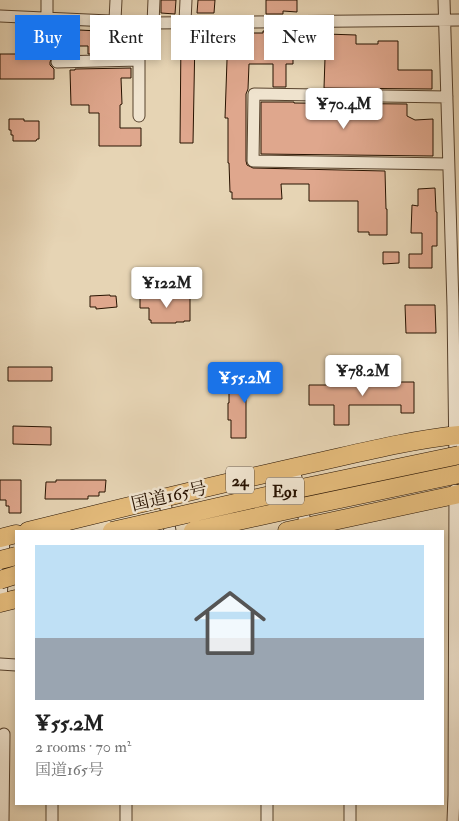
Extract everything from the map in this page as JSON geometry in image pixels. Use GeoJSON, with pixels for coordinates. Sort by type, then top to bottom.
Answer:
{"type":"FeatureCollection","features":[{"type":"Feature","properties":{"kind":"highway","name":"国道165号"},"geometry":{"type":"LineString","coordinates":[[32,530],[164,497],[406,443],[458,434]]}},
{"type":"Feature","properties":{"kind":"highway","name":"E91"},"geometry":{"type":"LineString","coordinates":[[116,530],[297,488],[459,455]]}},
{"type":"Feature","properties":{"kind":"highway","name":"E91"},"geometry":{"type":"LineString","coordinates":[[198,530],[459,474]]}},
{"type":"Feature","properties":{"kind":"highway"},"geometry":{"type":"LineString","coordinates":[[291,530],[331,526],[457,494]]}},
{"type":"Feature","properties":{"kind":"highway"},"geometry":{"type":"LineString","coordinates":[[0,560],[15,556]]}},
{"type":"Feature","properties":{"kind":"highway"},"geometry":{"type":"LineString","coordinates":[[0,580],[15,575]]}},
{"type":"Feature","properties":{"kind":"street"},"geometry":{"type":"LineString","coordinates":[[47,0],[47,15]]}},
{"type":"Feature","properties":{"kind":"street"},"geometry":{"type":"LineString","coordinates":[[115,15],[116,0]]}},
{"type":"Feature","properties":{"kind":"street"},"geometry":{"type":"LineString","coordinates":[[153,15],[154,0]]}},
{"type":"Feature","properties":{"kind":"street"},"geometry":{"type":"LineString","coordinates":[[185,15],[186,0]]}},
{"type":"Feature","properties":{"kind":"street"},"geometry":{"type":"LineString","coordinates":[[444,0],[448,164],[456,306],[458,434],[448,706],[453,821]]}},
{"type":"Feature","properties":{"kind":"street"},"geometry":{"type":"LineString","coordinates":[[0,16],[15,17]]}},
{"type":"Feature","properties":{"kind":"street"},"geometry":{"type":"LineString","coordinates":[[254,21],[459,20]]}},
{"type":"Feature","properties":{"kind":"street"},"geometry":{"type":"LineString","coordinates":[[57,62],[139,60],[139,116]]}},
{"type":"Feature","properties":{"kind":"street"},"geometry":{"type":"LineString","coordinates":[[447,97],[254,94],[253,161],[448,164]]}},
{"type":"Feature","properties":{"kind":"street"},"geometry":{"type":"LineString","coordinates":[[294,468],[306,527]]}},
{"type":"Feature","properties":{"kind":"street"},"geometry":{"type":"LineString","coordinates":[[164,497],[170,530]]}},
{"type":"Feature","properties":{"kind":"street"},"geometry":{"type":"LineString","coordinates":[[6,601],[7,537]]}},
{"type":"Feature","properties":{"kind":"street"},"geometry":{"type":"LineString","coordinates":[[0,664],[15,665]]}},
{"type":"Feature","properties":{"kind":"street"},"geometry":{"type":"LineString","coordinates":[[3,821],[2,734],[15,734]]}},
{"type":"Feature","properties":{"kind":"street"},"geometry":{"type":"LineString","coordinates":[[52,805],[52,821]]}},
{"type":"Feature","properties":{"kind":"street"},"geometry":{"type":"LineString","coordinates":[[126,805],[126,821]]}},
{"type":"Feature","properties":{"kind":"street"},"geometry":{"type":"LineString","coordinates":[[267,805],[267,821]]}},
{"type":"Feature","properties":{"kind":"street"},"geometry":{"type":"LineString","coordinates":[[350,805],[350,821]]}},
{"type":"Feature","properties":{"kind":"building"},"geometry":{"type":"Polygon","coordinates":[[[161,0],[176,0],[175,14],[161,13],[161,0]]]}},
{"type":"Feature","properties":{"kind":"building"},"geometry":{"type":"Polygon","coordinates":[[[198,0],[215,0],[214,13],[197,13],[198,0]]]}},
{"type":"Feature","properties":{"kind":"building"},"geometry":{"type":"Polygon","coordinates":[[[266,0],[297,0],[297,12],[283,11],[283,14],[266,14],[266,0]]]}},
{"type":"Feature","properties":{"kind":"building"},"geometry":{"type":"Polygon","coordinates":[[[80,30],[90,31],[90,54],[88,54],[88,46],[80,46],[80,30]]]}},
{"type":"Feature","properties":{"kind":"building"},"geometry":{"type":"Polygon","coordinates":[[[263,31],[264,60],[293,60],[293,64],[286,64],[286,87],[273,87],[273,64],[249,64],[246,94],[247,165],[253,168],[385,171],[387,235],[369,235],[369,232],[358,232],[358,201],[309,201],[309,184],[281,184],[282,199],[232,199],[228,163],[228,118],[225,118],[227,60],[254,60],[254,33],[263,33],[263,31]]]}},
{"type":"Feature","properties":{"kind":"building"},"geometry":{"type":"Polygon","coordinates":[[[334,34],[356,35],[356,44],[378,44],[378,41],[398,41],[398,70],[432,70],[432,89],[324,88],[325,60],[334,60],[334,34]]]}},
{"type":"Feature","properties":{"kind":"building"},"geometry":{"type":"Polygon","coordinates":[[[0,54],[15,54],[15,60],[51,60],[50,65],[54,69],[54,79],[0,79],[0,54]]]}},
{"type":"Feature","properties":{"kind":"building"},"geometry":{"type":"Polygon","coordinates":[[[181,60],[195,60],[193,143],[180,143],[181,60]]]}},
{"type":"Feature","properties":{"kind":"building"},"geometry":{"type":"Polygon","coordinates":[[[131,68],[131,78],[121,78],[122,104],[120,105],[120,128],[141,128],[141,146],[99,146],[99,113],[89,113],[89,105],[71,105],[70,70],[131,68]]]}},
{"type":"Feature","properties":{"kind":"building"},"geometry":{"type":"Polygon","coordinates":[[[261,102],[407,104],[407,116],[415,120],[433,119],[433,156],[261,154],[261,102]]]}},
{"type":"Feature","properties":{"kind":"building"},"geometry":{"type":"Polygon","coordinates":[[[9,119],[39,121],[39,139],[36,141],[13,141],[13,135],[11,135],[11,130],[9,130],[9,119]]]}},
{"type":"Feature","properties":{"kind":"building"},"geometry":{"type":"Polygon","coordinates":[[[435,188],[437,246],[432,246],[432,268],[409,268],[409,254],[422,254],[422,233],[411,233],[412,205],[418,206],[418,189],[435,188]]]}},
{"type":"Feature","properties":{"kind":"building"},"geometry":{"type":"Polygon","coordinates":[[[383,252],[399,252],[399,263],[383,264],[383,252]]]}},
{"type":"Feature","properties":{"kind":"building"},"geometry":{"type":"Polygon","coordinates":[[[140,295],[190,297],[190,321],[151,323],[151,320],[149,320],[149,308],[140,308],[140,295]]]}},
{"type":"Feature","properties":{"kind":"building"},"geometry":{"type":"Polygon","coordinates":[[[90,296],[116,296],[117,307],[96,309],[96,307],[90,307],[90,296]]]}},
{"type":"Feature","properties":{"kind":"building"},"geometry":{"type":"Polygon","coordinates":[[[405,305],[435,305],[436,333],[406,333],[405,305]]]}},
{"type":"Feature","properties":{"kind":"building"},"geometry":{"type":"Polygon","coordinates":[[[8,367],[52,367],[52,381],[8,381],[8,367]]]}},
{"type":"Feature","properties":{"kind":"building"},"geometry":{"type":"Polygon","coordinates":[[[280,382],[281,392],[246,393],[246,438],[231,438],[231,420],[228,420],[229,383],[280,382]]]}},
{"type":"Feature","properties":{"kind":"building"},"geometry":{"type":"Polygon","coordinates":[[[360,382],[414,382],[414,413],[401,413],[401,405],[349,405],[349,425],[334,425],[334,405],[309,405],[309,385],[360,385],[360,382]]]}},
{"type":"Feature","properties":{"kind":"building"},"geometry":{"type":"Polygon","coordinates":[[[13,426],[51,427],[51,445],[13,444],[13,426]]]}},
{"type":"Feature","properties":{"kind":"building"},"geometry":{"type":"Polygon","coordinates":[[[0,480],[21,480],[21,513],[9,513],[9,506],[6,506],[6,500],[0,500],[0,480]]]}},
{"type":"Feature","properties":{"kind":"building"},"geometry":{"type":"Polygon","coordinates":[[[56,480],[106,480],[105,492],[99,492],[99,496],[88,496],[88,499],[45,499],[46,482],[56,482],[56,480]]]}}]}
